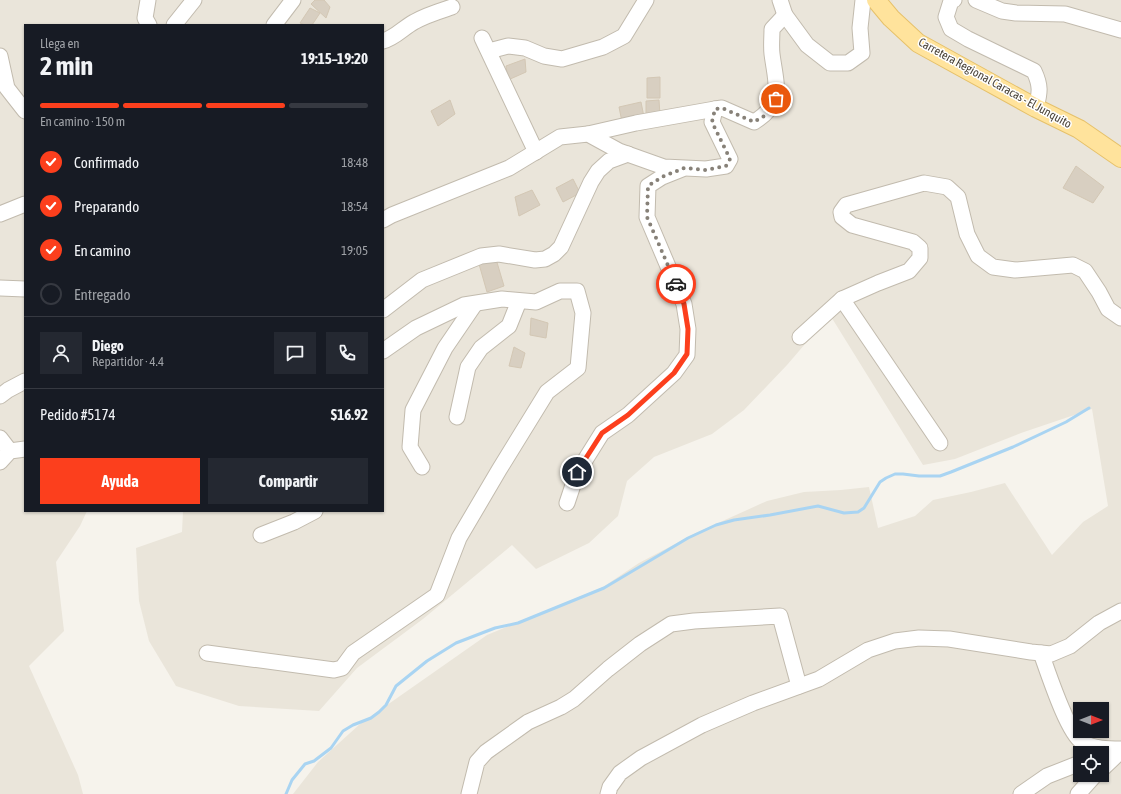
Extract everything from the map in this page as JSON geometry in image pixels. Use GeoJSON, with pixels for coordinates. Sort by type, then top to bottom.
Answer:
{"type":"FeatureCollection","features":[{"type":"Feature","properties":{"kind":"main road","name":"Carretera Regional Caracas - El Junquito"},"geometry":{"type":"LineString","coordinates":[[876,0],[891,18],[918,43],[1036,108],[1079,129],[1121,158]]}},
{"type":"Feature","properties":{"kind":"street"},"geometry":{"type":"LineString","coordinates":[[148,0],[145,18],[148,24]]}},
{"type":"Feature","properties":{"kind":"street"},"geometry":{"type":"LineString","coordinates":[[175,24],[194,0]]}},
{"type":"Feature","properties":{"kind":"street"},"geometry":{"type":"LineString","coordinates":[[275,24],[293,0]]}},
{"type":"Feature","properties":{"kind":"street"},"geometry":{"type":"LineString","coordinates":[[536,152],[486,45],[525,48],[544,56],[562,59],[604,47],[624,36],[646,0]]}},
{"type":"Feature","properties":{"kind":"street"},"geometry":{"type":"LineString","coordinates":[[780,0],[785,15],[807,46],[830,63],[848,63],[862,53],[860,28],[863,0]]}},
{"type":"Feature","properties":{"kind":"street"},"geometry":{"type":"LineString","coordinates":[[954,0],[951,1],[946,17],[950,29],[1034,71],[1039,81],[1040,93],[1036,108]]}},
{"type":"Feature","properties":{"kind":"street"},"geometry":{"type":"LineString","coordinates":[[976,0],[1002,11],[1016,13],[1065,14],[1121,30]]}},
{"type":"Feature","properties":{"kind":"street"},"geometry":{"type":"LineString","coordinates":[[384,42],[391,39],[414,22],[452,7]]}},
{"type":"Feature","properties":{"kind":"street"},"geometry":{"type":"LineString","coordinates":[[384,219],[509,168],[560,137],[588,134],[636,123],[722,108],[754,122],[766,115],[776,99],[777,78],[772,54],[772,29],[785,15]]}},
{"type":"Feature","properties":{"kind":"street"},"geometry":{"type":"LineString","coordinates":[[0,56],[7,88],[24,110]]}},
{"type":"Feature","properties":{"kind":"street"},"geometry":{"type":"LineString","coordinates":[[588,134],[619,151],[664,167],[706,170],[726,166],[730,159],[712,122],[715,109]]}},
{"type":"Feature","properties":{"kind":"street"},"geometry":{"type":"LineString","coordinates":[[384,309],[422,280],[481,256],[499,254],[535,260],[545,259],[554,254],[561,247],[591,182],[598,171],[609,161],[628,154]]}},
{"type":"Feature","properties":{"kind":"street"},"geometry":{"type":"LineString","coordinates":[[567,503],[577,472],[602,433],[628,415],[674,373],[687,354],[688,329],[684,304],[647,217],[648,186],[662,177],[684,168]]}},
{"type":"Feature","properties":{"kind":"street"},"geometry":{"type":"LineString","coordinates":[[800,337],[842,299],[909,271],[920,258],[920,248],[913,242],[852,225],[842,217],[841,212],[846,205],[924,183],[947,187],[958,197],[967,234],[978,256],[993,267],[1015,270],[1073,265],[1085,271],[1108,309],[1121,318]]}},
{"type":"Feature","properties":{"kind":"street"},"geometry":{"type":"LineString","coordinates":[[0,214],[24,204]]}},
{"type":"Feature","properties":{"kind":"street"},"geometry":{"type":"LineString","coordinates":[[0,288],[24,289]]}},
{"type":"Feature","properties":{"kind":"street"},"geometry":{"type":"LineString","coordinates":[[208,653],[334,670],[342,668],[353,653],[437,595],[459,538],[547,392],[578,368],[583,313],[577,291],[560,291],[536,302],[502,299],[464,305],[416,328],[384,350]]}},
{"type":"Feature","properties":{"kind":"street"},"geometry":{"type":"LineString","coordinates":[[842,299],[940,443]]}},
{"type":"Feature","properties":{"kind":"street"},"geometry":{"type":"LineString","coordinates":[[457,417],[468,367],[481,348],[509,326],[519,300]]}},
{"type":"Feature","properties":{"kind":"street"},"geometry":{"type":"LineString","coordinates":[[422,467],[410,447],[413,410],[445,348],[475,304]]}},
{"type":"Feature","properties":{"kind":"street"},"geometry":{"type":"LineString","coordinates":[[0,396],[24,382]]}},
{"type":"Feature","properties":{"kind":"street"},"geometry":{"type":"LineString","coordinates":[[0,438],[18,450],[0,462]]}},
{"type":"Feature","properties":{"kind":"street"},"geometry":{"type":"LineString","coordinates":[[261,535],[294,522],[313,512]]}},
{"type":"Feature","properties":{"kind":"street"},"geometry":{"type":"LineString","coordinates":[[608,794],[610,787],[620,773],[641,758],[702,725],[753,703],[819,679],[868,650],[895,641],[919,638],[949,638],[988,646],[1051,654],[1070,646],[1099,623],[1121,611]]}},
{"type":"Feature","properties":{"kind":"street"},"geometry":{"type":"LineString","coordinates":[[469,794],[477,762],[486,752],[528,722],[574,699],[608,669],[640,644],[671,624],[694,621],[780,616],[799,686]]}},
{"type":"Feature","properties":{"kind":"street"},"geometry":{"type":"LineString","coordinates":[[1040,653],[1071,729],[1082,742],[1100,749],[1121,750]]}},
{"type":"Feature","properties":{"kind":"street"},"geometry":{"type":"LineString","coordinates":[[1109,754],[1121,750]]}},
{"type":"Feature","properties":{"kind":"street"},"geometry":{"type":"LineString","coordinates":[[1109,762],[1121,750]]}},
{"type":"Feature","properties":{"kind":"street"},"geometry":{"type":"LineString","coordinates":[[1021,794],[1047,776],[1073,766]]}},
{"type":"Feature","properties":{"kind":"street"},"geometry":{"type":"LineString","coordinates":[[1078,794],[1089,782]]}},
{"type":"Feature","properties":{"kind":"shaded area"},"geometry":{"type":"Polygon","coordinates":[[[0,0],[1121,0],[1121,794],[293,794],[318,762],[360,724],[487,635],[603,587],[639,563],[696,533],[767,501],[804,492],[869,487],[878,528],[915,516],[933,500],[1005,483],[1052,555],[1083,522],[1108,506],[1092,409],[1021,433],[955,459],[923,465],[830,315],[787,365],[744,410],[712,434],[654,457],[627,481],[618,516],[589,543],[536,569],[512,545],[423,619],[357,668],[319,711],[239,706],[176,686],[149,641],[139,601],[136,548],[182,532],[183,512],[384,512],[384,24],[24,24],[24,512],[87,512],[80,526],[56,562],[64,631],[29,666],[78,775],[83,794],[0,794],[0,0]]]}},
{"type":"Feature","properties":{"kind":"building"},"geometry":{"type":"Polygon","coordinates":[[[315,0],[324,0],[330,7],[326,18],[311,4],[315,0]]]}},
{"type":"Feature","properties":{"kind":"building"},"geometry":{"type":"Polygon","coordinates":[[[310,8],[320,13],[313,24],[300,23],[310,8]]]}},
{"type":"Feature","properties":{"kind":"building"},"geometry":{"type":"Polygon","coordinates":[[[525,59],[526,72],[508,80],[506,66],[525,59]]]}},
{"type":"Feature","properties":{"kind":"building"},"geometry":{"type":"Polygon","coordinates":[[[660,77],[660,98],[647,98],[647,78],[660,77]]]}},
{"type":"Feature","properties":{"kind":"building"},"geometry":{"type":"Polygon","coordinates":[[[450,100],[455,114],[438,126],[431,111],[450,100]]]}},
{"type":"Feature","properties":{"kind":"building"},"geometry":{"type":"Polygon","coordinates":[[[659,100],[660,115],[646,115],[646,101],[659,100]]]}},
{"type":"Feature","properties":{"kind":"building"},"geometry":{"type":"Polygon","coordinates":[[[641,102],[644,117],[622,122],[619,107],[641,102]]]}},
{"type":"Feature","properties":{"kind":"building"},"geometry":{"type":"Polygon","coordinates":[[[1076,166],[1104,187],[1093,203],[1063,188],[1076,166]]]}},
{"type":"Feature","properties":{"kind":"building"},"geometry":{"type":"Polygon","coordinates":[[[573,179],[580,193],[563,202],[556,188],[573,179]]]}},
{"type":"Feature","properties":{"kind":"building"},"geometry":{"type":"Polygon","coordinates":[[[532,190],[540,205],[519,216],[515,197],[532,190]]]}},
{"type":"Feature","properties":{"kind":"building"},"geometry":{"type":"Polygon","coordinates":[[[496,259],[504,286],[487,292],[479,264],[496,259]]]}},
{"type":"Feature","properties":{"kind":"building"},"geometry":{"type":"Polygon","coordinates":[[[531,318],[548,323],[546,338],[530,335],[531,318]]]}},
{"type":"Feature","properties":{"kind":"building"},"geometry":{"type":"Polygon","coordinates":[[[514,347],[525,353],[521,368],[509,366],[514,347]]]}},
{"type":"Feature","properties":{"kind":"waterway"},"geometry":{"type":"LineString","coordinates":[[286,794],[292,780],[305,764],[314,761],[331,748],[343,731],[353,725],[371,718],[379,712],[386,705],[396,686],[427,661],[456,643],[495,628],[518,623],[604,588],[688,538],[716,525],[734,520],[818,506],[844,513],[858,512],[864,508],[880,482],[886,478],[895,474],[940,476],[1013,447],[1066,422],[1089,408]]}},
{"type":"Feature","properties":{"kind":"way so far"},"geometry":{"type":"LineString","coordinates":[[676,284],[647,217],[648,186],[662,177],[684,168],[706,170],[726,166],[730,159],[712,122],[715,109],[722,108],[754,122],[766,115],[776,99]]}},
{"type":"Feature","properties":{"kind":"route"},"geometry":{"type":"LineString","coordinates":[[577,472],[602,433],[628,415],[674,373],[687,354],[688,329],[684,304],[676,284]]}}]}
